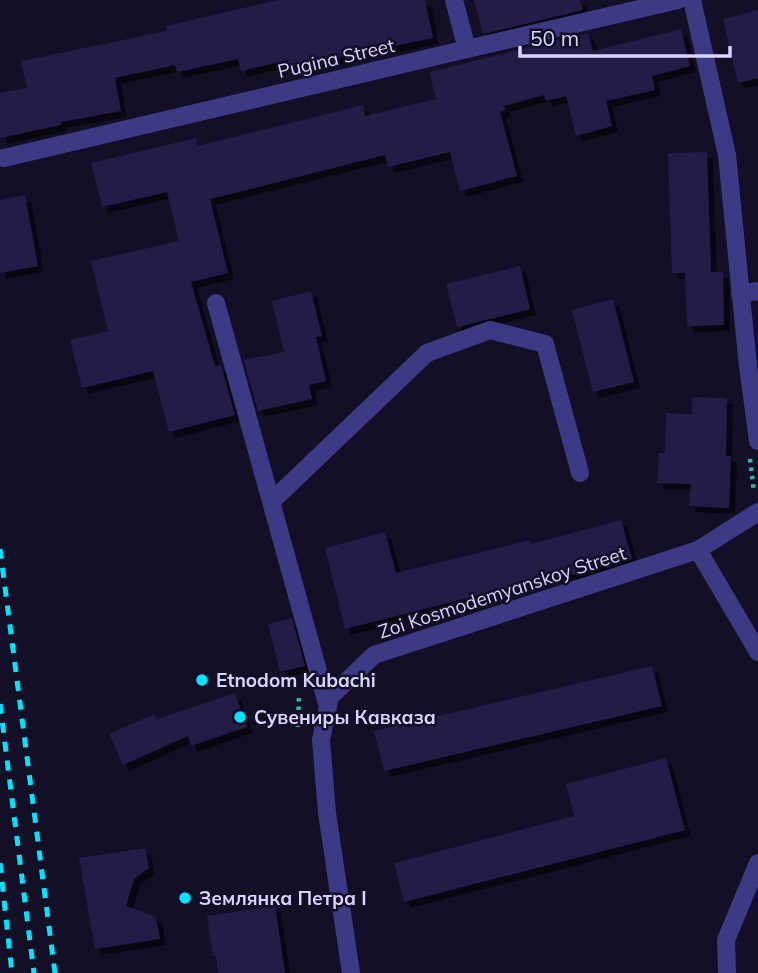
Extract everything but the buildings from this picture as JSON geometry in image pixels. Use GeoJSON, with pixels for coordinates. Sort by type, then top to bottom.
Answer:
{"type":"FeatureCollection","features":[{"type":"Feature","properties":{"kind":"street"},"geometry":{"type":"LineString","coordinates":[[454,0],[467,49]]}},
{"type":"Feature","properties":{"kind":"street","name":"Pugina Street"},"geometry":{"type":"LineString","coordinates":[[4,158],[678,0]]}},
{"type":"Feature","properties":{"kind":"street"},"geometry":{"type":"LineString","coordinates":[[692,0],[727,155],[749,292],[753,444]]}},
{"type":"Feature","properties":{"kind":"street"},"geometry":{"type":"LineString","coordinates":[[216,303],[328,706]]}},
{"type":"Feature","properties":{"kind":"street"},"geometry":{"type":"LineString","coordinates":[[272,502],[427,353],[490,330],[545,344],[580,473]]}},
{"type":"Feature","properties":{"kind":"street","name":"Zoi Kosmodemyanskoy Street"},"geometry":{"type":"LineString","coordinates":[[351,973],[327,813],[321,740],[330,697],[374,655],[698,550],[756,507]]}},
{"type":"Feature","properties":{"kind":"street"},"geometry":{"type":"LineString","coordinates":[[698,550],[758,652]]}},
{"type":"Feature","properties":{"kind":"street"},"geometry":{"type":"LineString","coordinates":[[727,973],[726,940],[758,863]]}},
{"type":"Feature","properties":{"kind":"path"},"geometry":{"type":"LineString","coordinates":[[753,444],[756,507]]}},
{"type":"Feature","properties":{"kind":"path"},"geometry":{"type":"LineString","coordinates":[[298,737],[300,691],[320,672]]}},
{"type":"Feature","properties":{"kind":"railway"},"geometry":{"type":"LineString","coordinates":[[0,549],[55,973]]}},
{"type":"Feature","properties":{"kind":"railway"},"geometry":{"type":"LineString","coordinates":[[0,704],[34,973]]}},
{"type":"Feature","properties":{"kind":"railway"},"geometry":{"type":"LineString","coordinates":[[0,863],[12,973]]}},
{"type":"Feature","properties":{"kind":"place","name":"Etnodom Kubachi"},"geometry":{"type":"Point","coordinates":[202,680]}},
{"type":"Feature","properties":{"kind":"place","name":"Сувениры Кавказа"},"geometry":{"type":"Point","coordinates":[240,717]}},
{"type":"Feature","properties":{"kind":"place","name":"Землянка Петра I"},"geometry":{"type":"Point","coordinates":[185,898]}}]}
